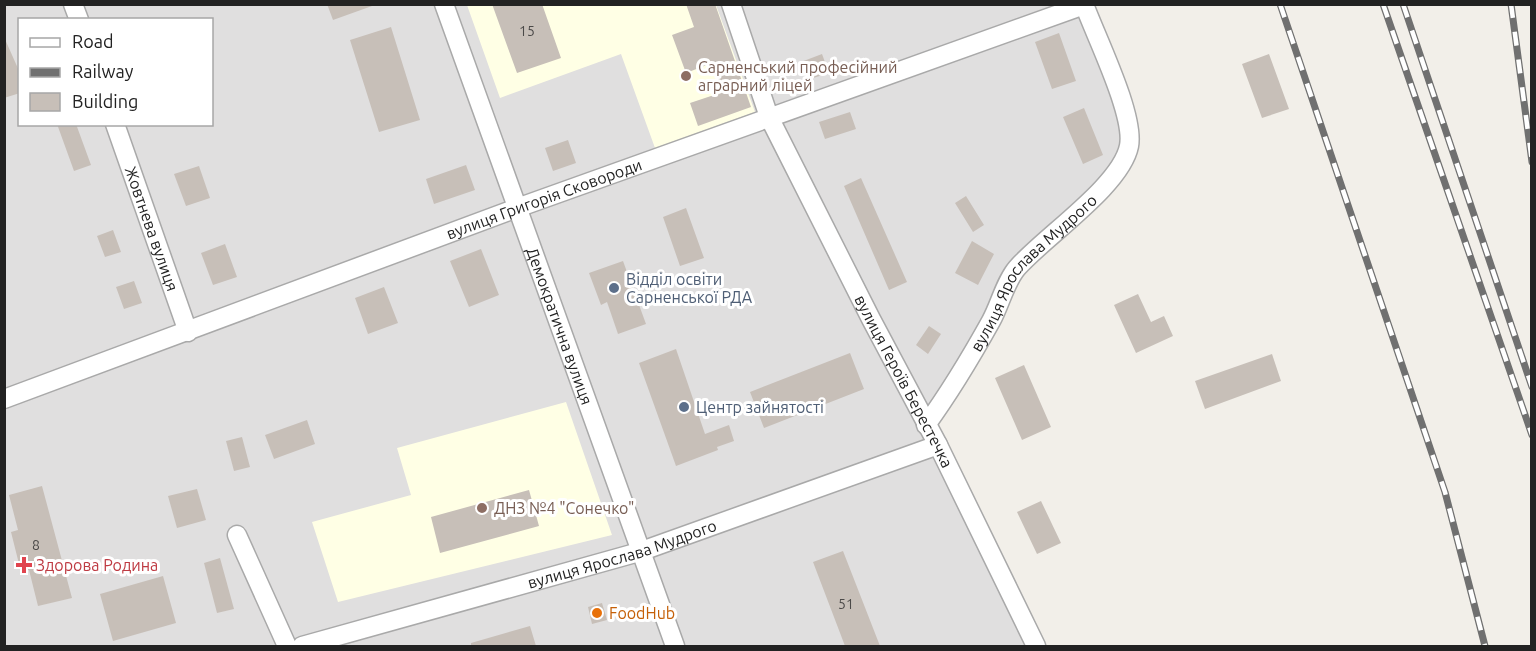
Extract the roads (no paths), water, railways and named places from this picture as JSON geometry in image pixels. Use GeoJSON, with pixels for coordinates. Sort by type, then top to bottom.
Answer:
{"type":"FeatureCollection","features":[{"type":"Feature","properties":{"kind":"street","name":"Демократична вулиця"},"geometry":{"type":"LineString","coordinates":[[444,4],[639,552],[675,646]]}},
{"type":"Feature","properties":{"kind":"street","name":"вулиця Героїв Берестечка"},"geometry":{"type":"LineString","coordinates":[[731,4],[769,117],[938,445],[1036,646]]}},
{"type":"Feature","properties":{"kind":"street","name":"вулиця Григорія Сковороди"},"geometry":{"type":"LineString","coordinates":[[4,399],[517,208],[1084,5]]}},
{"type":"Feature","properties":{"kind":"street","name":"вулиця Ярослава Мудрого"},"geometry":{"type":"LineString","coordinates":[[926,425],[948,394],[992,319],[1014,271],[1105,186],[1125,162],[1130,144],[1127,120],[1084,5]]}},
{"type":"Feature","properties":{"kind":"street","name":"Жовтнева вулиця"},"geometry":{"type":"LineString","coordinates":[[116,126],[188,332]]}},
{"type":"Feature","properties":{"kind":"street","name":"вулиця Ярослава Мудрого"},"geometry":{"type":"LineString","coordinates":[[302,646],[639,552],[938,445]]}},
{"type":"Feature","properties":{"kind":"street"},"geometry":{"type":"LineString","coordinates":[[237,535],[288,646]]}},
{"type":"Feature","properties":{"kind":"railway"},"geometry":{"type":"LineString","coordinates":[[1280,4],[1445,492],[1485,646]]}},
{"type":"Feature","properties":{"kind":"railway"},"geometry":{"type":"LineString","coordinates":[[1383,4],[1532,435]]}},
{"type":"Feature","properties":{"kind":"railway"},"geometry":{"type":"LineString","coordinates":[[1403,4],[1532,387]]}},
{"type":"Feature","properties":{"kind":"railway"},"geometry":{"type":"LineString","coordinates":[[1511,4],[1532,162]]}},
{"type":"Feature","properties":{"kind":"place","name":"Сарненський професійний аграрний ліцей"},"geometry":{"type":"Point","coordinates":[686,76]}},
{"type":"Feature","properties":{"kind":"place","name":"Відділ освіти Сарненської РДА"},"geometry":{"type":"Point","coordinates":[614,288]}},
{"type":"Feature","properties":{"kind":"place","name":"Центр зайнятості"},"geometry":{"type":"Point","coordinates":[684,407]}},
{"type":"Feature","properties":{"kind":"place","name":"ДНЗ №4 \"Сонечко\""},"geometry":{"type":"Point","coordinates":[482,508]}},
{"type":"Feature","properties":{"kind":"place","name":"Здорова Родина"},"geometry":{"type":"Point","coordinates":[24,565]}},
{"type":"Feature","properties":{"kind":"place","name":"FoodHub"},"geometry":{"type":"Point","coordinates":[597,613]}}]}
